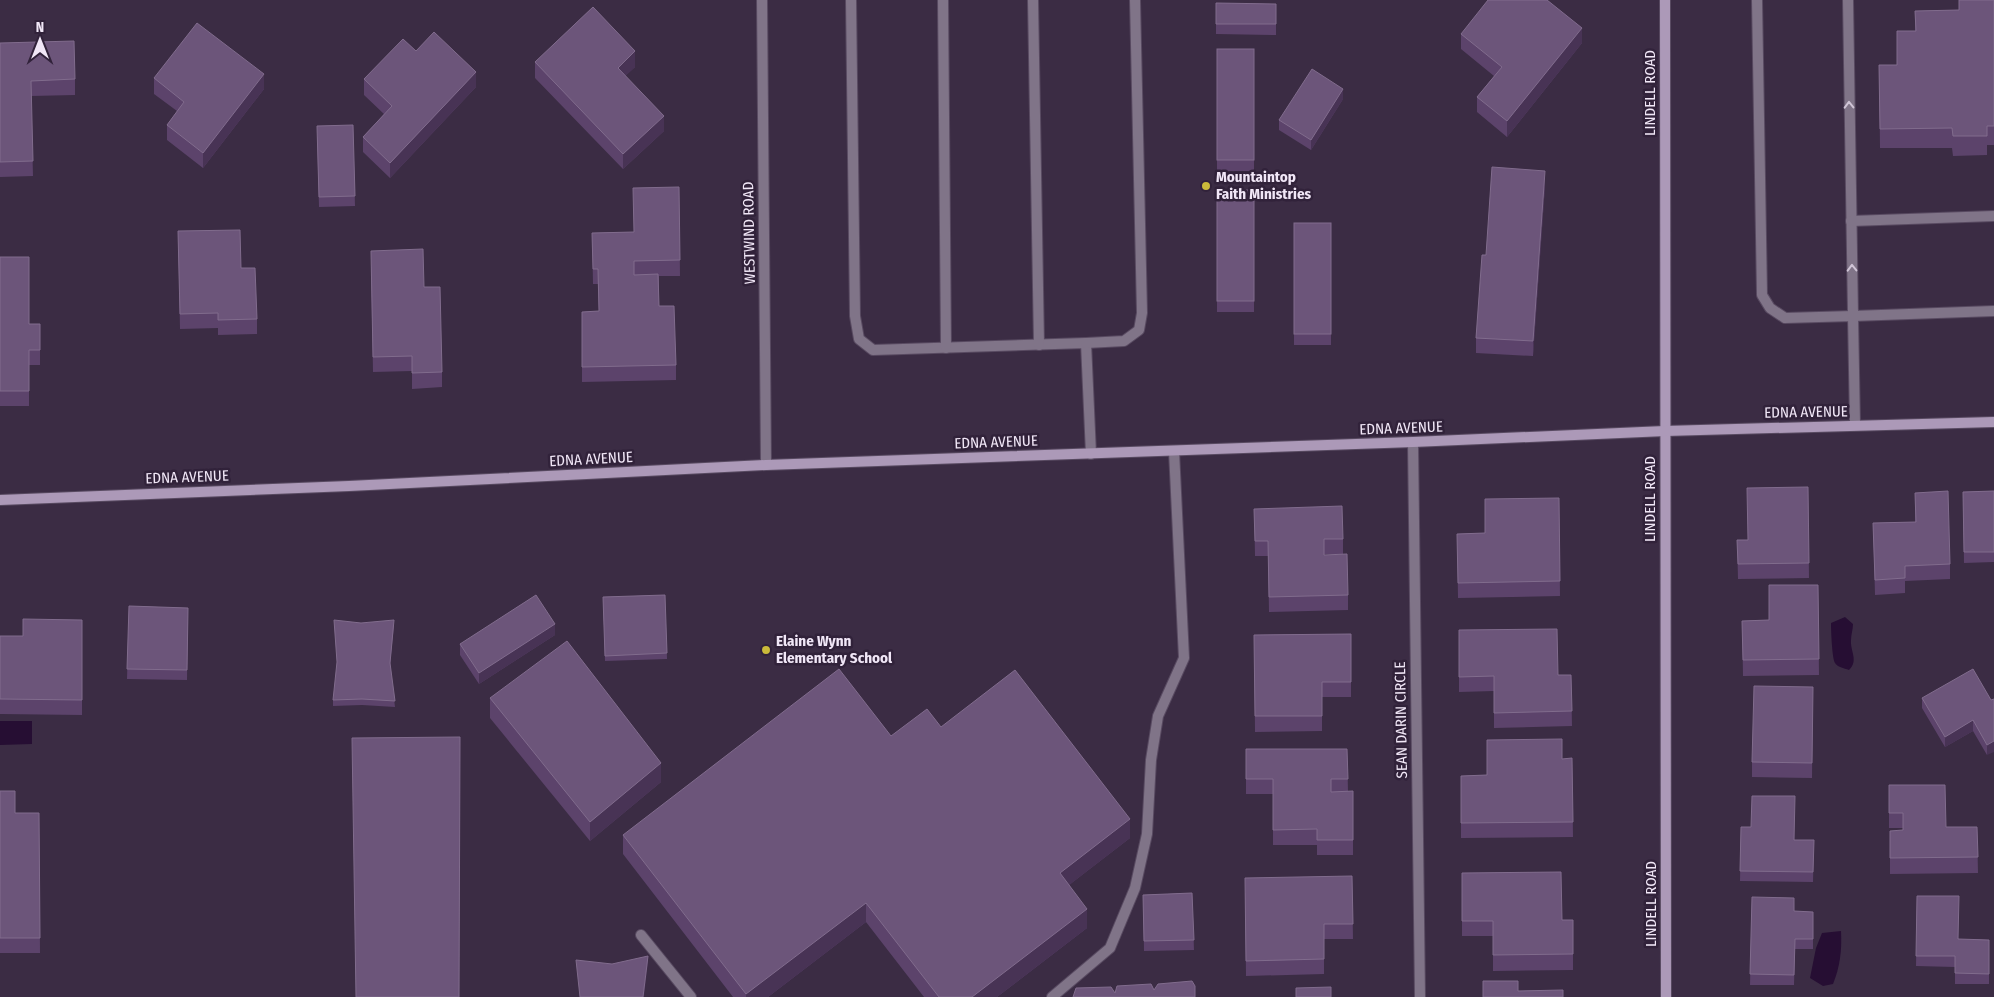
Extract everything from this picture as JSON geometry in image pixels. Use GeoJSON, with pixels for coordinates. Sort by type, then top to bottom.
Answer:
{"type":"FeatureCollection","features":[{"type":"Feature","properties":{"kind":"street","name":"WESTWIND ROAD"},"geometry":{"type":"LineString","coordinates":[[762,0],[766,465]]}},
{"type":"Feature","properties":{"kind":"street"},"geometry":{"type":"LineString","coordinates":[[852,0],[855,316],[859,339],[873,350],[1124,341],[1139,330],[1142,313],[1135,0]]}},
{"type":"Feature","properties":{"kind":"street"},"geometry":{"type":"LineString","coordinates":[[943,0],[946,348]]}},
{"type":"Feature","properties":{"kind":"street"},"geometry":{"type":"LineString","coordinates":[[1033,0],[1038,345]]}},
{"type":"Feature","properties":{"kind":"street","name":"LINDELL ROAD"},"geometry":{"type":"LineString","coordinates":[[1665,0],[1666,997]]}},
{"type":"Feature","properties":{"kind":"street"},"geometry":{"type":"LineString","coordinates":[[1758,0],[1762,295],[1770,308],[1785,318],[1994,312]]}},
{"type":"Feature","properties":{"kind":"street"},"geometry":{"type":"LineString","coordinates":[[1848,0],[1855,425]]}},
{"type":"Feature","properties":{"kind":"street"},"geometry":{"type":"LineString","coordinates":[[1851,221],[1994,216]]}},
{"type":"Feature","properties":{"kind":"street"},"geometry":{"type":"LineString","coordinates":[[1086,343],[1091,454]]}},
{"type":"Feature","properties":{"kind":"street","name":"EDNA AVENUE"},"geometry":{"type":"LineString","coordinates":[[0,500],[349,486],[766,465],[1413,442],[1665,430],[1994,422]]}},
{"type":"Feature","properties":{"kind":"street","name":"SEAN DARIN CIRCLE"},"geometry":{"type":"LineString","coordinates":[[1413,442],[1420,997]]}},
{"type":"Feature","properties":{"kind":"street"},"geometry":{"type":"LineString","coordinates":[[1052,997],[1110,948],[1135,888],[1145,843],[1151,760],[1158,716],[1184,658],[1174,451]]}},
{"type":"Feature","properties":{"kind":"street"},"geometry":{"type":"LineString","coordinates":[[641,935],[691,997]]}},
{"type":"Feature","properties":{"kind":"shaded area"},"geometry":{"type":"Polygon","coordinates":[[[1845,617],[1853,624],[1851,644],[1854,659],[1849,670],[1835,663],[1832,643],[1831,623],[1845,617]]]}},
{"type":"Feature","properties":{"kind":"shaded area"},"geometry":{"type":"Polygon","coordinates":[[[0,721],[32,721],[32,744],[0,745],[0,721]]]}},
{"type":"Feature","properties":{"kind":"shaded area"},"geometry":{"type":"Polygon","coordinates":[[[1841,931],[1840,958],[1835,978],[1833,984],[1823,986],[1810,978],[1816,948],[1822,933],[1841,931]]]}},
{"type":"Feature","properties":{"kind":"building"},"geometry":{"type":"Polygon","coordinates":[[[1488,0],[1547,0],[1582,28],[1507,121],[1477,97],[1502,67],[1461,34],[1488,0]]]}},
{"type":"Feature","properties":{"kind":"building"},"geometry":{"type":"Polygon","coordinates":[[[1959,0],[1994,0],[1994,126],[1987,126],[1987,136],[1953,136],[1952,128],[1880,129],[1879,65],[1897,65],[1897,31],[1916,31],[1915,11],[1959,10],[1959,0]]]}},
{"type":"Feature","properties":{"kind":"building"},"geometry":{"type":"Polygon","coordinates":[[[1216,3],[1276,4],[1276,24],[1216,24],[1216,3]]]}},
{"type":"Feature","properties":{"kind":"building"},"geometry":{"type":"Polygon","coordinates":[[[593,7],[635,51],[618,68],[664,116],[623,154],[535,62],[593,7]]]}},
{"type":"Feature","properties":{"kind":"building"},"geometry":{"type":"Polygon","coordinates":[[[197,23],[264,74],[203,153],[167,125],[184,102],[154,78],[197,23]]]}},
{"type":"Feature","properties":{"kind":"building"},"geometry":{"type":"Polygon","coordinates":[[[434,32],[476,72],[390,163],[363,137],[392,106],[364,79],[403,39],[416,51],[434,32]]]}},
{"type":"Feature","properties":{"kind":"building"},"geometry":{"type":"Polygon","coordinates":[[[74,41],[75,79],[31,81],[33,161],[0,162],[0,43],[74,41]]]}},
{"type":"Feature","properties":{"kind":"building"},"geometry":{"type":"Polygon","coordinates":[[[1217,49],[1254,49],[1254,160],[1217,160],[1217,49]]]}},
{"type":"Feature","properties":{"kind":"building"},"geometry":{"type":"Polygon","coordinates":[[[1312,69],[1343,89],[1311,140],[1279,120],[1312,69]]]}},
{"type":"Feature","properties":{"kind":"building"},"geometry":{"type":"Polygon","coordinates":[[[353,125],[355,196],[319,197],[317,126],[353,125]]]}},
{"type":"Feature","properties":{"kind":"building"},"geometry":{"type":"Polygon","coordinates":[[[1492,167],[1545,171],[1533,341],[1476,338],[1482,255],[1486,255],[1492,167]]]}},
{"type":"Feature","properties":{"kind":"building"},"geometry":{"type":"Polygon","coordinates":[[[679,187],[680,260],[634,261],[634,275],[658,274],[659,306],[674,306],[676,365],[582,367],[582,312],[599,311],[598,269],[593,269],[592,233],[634,232],[633,188],[679,187]]]}},
{"type":"Feature","properties":{"kind":"building"},"geometry":{"type":"Polygon","coordinates":[[[1217,190],[1254,190],[1254,301],[1217,301],[1217,190]]]}},
{"type":"Feature","properties":{"kind":"building"},"geometry":{"type":"Polygon","coordinates":[[[1294,223],[1331,223],[1331,334],[1294,334],[1294,223]]]}},
{"type":"Feature","properties":{"kind":"building"},"geometry":{"type":"Polygon","coordinates":[[[240,230],[241,268],[255,268],[257,319],[218,320],[218,313],[180,314],[178,231],[240,230]]]}},
{"type":"Feature","properties":{"kind":"building"},"geometry":{"type":"Polygon","coordinates":[[[423,249],[424,287],[440,287],[442,372],[412,373],[412,356],[373,357],[371,251],[423,249]]]}},
{"type":"Feature","properties":{"kind":"building"},"geometry":{"type":"Polygon","coordinates":[[[0,257],[29,257],[29,324],[40,324],[40,350],[29,350],[29,391],[0,391],[0,257]]]}},
{"type":"Feature","properties":{"kind":"building"},"geometry":{"type":"Polygon","coordinates":[[[1808,487],[1809,563],[1738,564],[1737,540],[1748,540],[1747,488],[1808,487]]]}},
{"type":"Feature","properties":{"kind":"building"},"geometry":{"type":"Polygon","coordinates":[[[1948,491],[1950,564],[1905,566],[1905,578],[1875,580],[1873,523],[1916,522],[1915,493],[1948,491]]]}},
{"type":"Feature","properties":{"kind":"building"},"geometry":{"type":"Polygon","coordinates":[[[1994,491],[1994,552],[1964,552],[1963,492],[1994,491]]]}},
{"type":"Feature","properties":{"kind":"building"},"geometry":{"type":"Polygon","coordinates":[[[1559,498],[1560,581],[1458,583],[1457,534],[1485,533],[1485,499],[1559,498]]]}},
{"type":"Feature","properties":{"kind":"building"},"geometry":{"type":"Polygon","coordinates":[[[1342,506],[1343,539],[1324,539],[1324,555],[1347,554],[1348,595],[1269,597],[1268,541],[1255,541],[1254,509],[1342,506]]]}},
{"type":"Feature","properties":{"kind":"building"},"geometry":{"type":"Polygon","coordinates":[[[1769,585],[1818,585],[1819,659],[1743,660],[1742,621],[1769,620],[1769,585]]]}},
{"type":"Feature","properties":{"kind":"building"},"geometry":{"type":"Polygon","coordinates":[[[536,595],[555,624],[479,673],[460,644],[536,595]]]}},
{"type":"Feature","properties":{"kind":"building"},"geometry":{"type":"Polygon","coordinates":[[[665,595],[667,653],[605,656],[603,597],[665,595]]]}},
{"type":"Feature","properties":{"kind":"building"},"geometry":{"type":"Polygon","coordinates":[[[129,606],[188,608],[187,670],[127,669],[129,606]]]}},
{"type":"Feature","properties":{"kind":"building"},"geometry":{"type":"Polygon","coordinates":[[[23,619],[82,620],[82,700],[0,699],[0,636],[23,636],[23,619]]]}},
{"type":"Feature","properties":{"kind":"building"},"geometry":{"type":"Polygon","coordinates":[[[334,620],[361,623],[394,620],[390,663],[395,701],[333,700],[337,662],[334,620]]]}},
{"type":"Feature","properties":{"kind":"building"},"geometry":{"type":"Polygon","coordinates":[[[1557,629],[1558,675],[1571,675],[1572,711],[1494,713],[1494,676],[1459,677],[1459,630],[1557,629]]]}},
{"type":"Feature","properties":{"kind":"building"},"geometry":{"type":"Polygon","coordinates":[[[1351,634],[1351,682],[1322,682],[1322,716],[1255,716],[1254,635],[1351,634]]]}},
{"type":"Feature","properties":{"kind":"building"},"geometry":{"type":"Polygon","coordinates":[[[567,641],[661,763],[590,822],[490,698],[567,641]]]}},
{"type":"Feature","properties":{"kind":"building"},"geometry":{"type":"Polygon","coordinates":[[[839,669],[891,736],[927,709],[941,727],[1015,670],[1130,819],[1060,873],[1087,909],[972,997],[939,997],[866,903],[746,994],[623,835],[839,669]]]}},
{"type":"Feature","properties":{"kind":"building"},"geometry":{"type":"Polygon","coordinates":[[[1973,669],[1991,700],[1994,699],[1994,741],[1987,745],[1973,720],[1945,737],[1922,698],[1973,669]]]}},
{"type":"Feature","properties":{"kind":"building"},"geometry":{"type":"Polygon","coordinates":[[[1754,686],[1813,687],[1812,763],[1752,762],[1754,686]]]}},
{"type":"Feature","properties":{"kind":"building"},"geometry":{"type":"Polygon","coordinates":[[[460,737],[459,997],[356,997],[352,738],[460,737]]]}},
{"type":"Feature","properties":{"kind":"building"},"geometry":{"type":"Polygon","coordinates":[[[1562,739],[1562,759],[1572,758],[1573,822],[1461,823],[1461,776],[1487,775],[1487,740],[1562,739]]]}},
{"type":"Feature","properties":{"kind":"building"},"geometry":{"type":"Polygon","coordinates":[[[1246,749],[1347,749],[1348,779],[1331,779],[1331,792],[1353,791],[1353,840],[1317,840],[1317,829],[1273,830],[1273,779],[1246,779],[1246,749]]]}},
{"type":"Feature","properties":{"kind":"building"},"geometry":{"type":"Polygon","coordinates":[[[1889,785],[1945,785],[1946,827],[1977,827],[1978,857],[1890,858],[1890,831],[1903,830],[1903,813],[1889,813],[1889,785]]]}},
{"type":"Feature","properties":{"kind":"building"},"geometry":{"type":"Polygon","coordinates":[[[0,791],[15,791],[15,813],[39,813],[40,938],[0,938],[0,791]]]}},
{"type":"Feature","properties":{"kind":"building"},"geometry":{"type":"Polygon","coordinates":[[[1752,796],[1795,796],[1794,840],[1814,840],[1813,872],[1740,871],[1741,827],[1751,827],[1752,796]]]}},
{"type":"Feature","properties":{"kind":"building"},"geometry":{"type":"Polygon","coordinates":[[[1561,872],[1562,920],[1573,920],[1573,954],[1493,955],[1493,921],[1462,921],[1462,873],[1561,872]]]}},
{"type":"Feature","properties":{"kind":"building"},"geometry":{"type":"Polygon","coordinates":[[[1352,876],[1353,924],[1324,924],[1324,959],[1246,961],[1245,878],[1352,876]]]}},
{"type":"Feature","properties":{"kind":"building"},"geometry":{"type":"Polygon","coordinates":[[[1192,893],[1194,940],[1144,941],[1143,895],[1192,893]]]}},
{"type":"Feature","properties":{"kind":"building"},"geometry":{"type":"Polygon","coordinates":[[[1917,896],[1959,896],[1958,939],[1989,940],[1989,974],[1955,973],[1955,956],[1916,956],[1917,896]]]}},
{"type":"Feature","properties":{"kind":"building"},"geometry":{"type":"Polygon","coordinates":[[[1752,897],[1794,898],[1794,911],[1813,912],[1813,939],[1795,939],[1794,975],[1750,974],[1752,897]]]}},
{"type":"Feature","properties":{"kind":"building"},"geometry":{"type":"Polygon","coordinates":[[[648,956],[643,997],[580,997],[576,960],[612,964],[648,956]]]}},
{"type":"Feature","properties":{"kind":"building"},"geometry":{"type":"Polygon","coordinates":[[[1192,981],[1195,986],[1195,997],[1073,997],[1076,988],[1111,987],[1115,993],[1117,986],[1151,984],[1154,990],[1158,984],[1192,981]]]}},
{"type":"Feature","properties":{"kind":"building"},"geometry":{"type":"Polygon","coordinates":[[[1483,981],[1518,981],[1518,991],[1563,990],[1563,997],[1483,997],[1483,981]]]}},
{"type":"Feature","properties":{"kind":"building"},"geometry":{"type":"Polygon","coordinates":[[[1331,987],[1331,997],[1296,997],[1296,988],[1331,987]]]}},
{"type":"Feature","properties":{"kind":"place","name":"Mountaintop Faith Ministries"},"geometry":{"type":"Point","coordinates":[1206,186]}},
{"type":"Feature","properties":{"kind":"place","name":"Elaine Wynn Elementary School"},"geometry":{"type":"Point","coordinates":[766,650]}}]}
